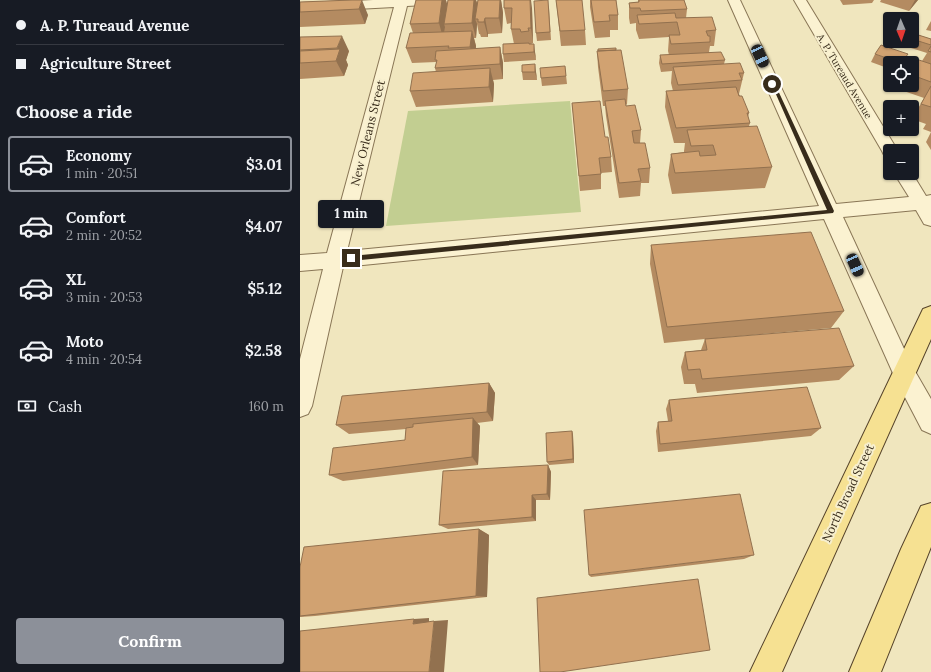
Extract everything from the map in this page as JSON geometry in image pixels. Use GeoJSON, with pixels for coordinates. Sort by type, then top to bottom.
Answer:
{"type":"FeatureCollection","features":[{"type":"Feature","properties":{"kind":"main road","name":"North Broad Street"},"geometry":{"type":"LineString","coordinates":[[766,672],[931,315]]}},
{"type":"Feature","properties":{"kind":"main road"},"geometry":{"type":"LineString","coordinates":[[864,672],[911,559],[931,516]]}},
{"type":"Feature","properties":{"kind":"street"},"geometry":{"type":"LineString","coordinates":[[300,8],[401,1],[443,0]]}},
{"type":"Feature","properties":{"kind":"street"},"geometry":{"type":"LineString","coordinates":[[734,0],[904,373],[931,422]]}},
{"type":"Feature","properties":{"kind":"street","name":"A. P. Tureaud Avenue"},"geometry":{"type":"LineString","coordinates":[[800,0],[886,144]]}},
{"type":"Feature","properties":{"kind":"street","name":"New Orleans Street"},"geometry":{"type":"LineString","coordinates":[[300,406],[335,260],[401,1]]}},
{"type":"Feature","properties":{"kind":"street"},"geometry":{"type":"LineString","coordinates":[[909,180],[926,202],[931,219]]}},
{"type":"Feature","properties":{"kind":"street"},"geometry":{"type":"LineString","coordinates":[[300,263],[926,202]]}},
{"type":"Feature","properties":{"kind":"green space"},"geometry":{"type":"Polygon","coordinates":[[[570,101],[581,212],[386,226],[408,111],[570,101]]]}},
{"type":"Feature","properties":{"kind":"building"},"geometry":{"type":"Polygon","coordinates":[[[362,0],[359,9],[300,12],[300,2],[362,0]]]}},
{"type":"Feature","properties":{"kind":"building"},"geometry":{"type":"Polygon","coordinates":[[[416,0],[442,0],[439,23],[410,24],[416,0]]]}},
{"type":"Feature","properties":{"kind":"building"},"geometry":{"type":"Polygon","coordinates":[[[448,0],[474,0],[472,23],[444,24],[448,0]]]}},
{"type":"Feature","properties":{"kind":"building"},"geometry":{"type":"Polygon","coordinates":[[[478,0],[500,0],[499,18],[485,18],[484,22],[478,22],[478,19],[475,19],[478,0]]]}},
{"type":"Feature","properties":{"kind":"building"},"geometry":{"type":"Polygon","coordinates":[[[504,0],[530,0],[531,28],[528,28],[529,31],[521,32],[520,29],[511,29],[512,8],[504,8],[504,0]]]}},
{"type":"Feature","properties":{"kind":"building"},"geometry":{"type":"Polygon","coordinates":[[[548,0],[550,32],[536,33],[534,1],[548,0]]]}},
{"type":"Feature","properties":{"kind":"building"},"geometry":{"type":"Polygon","coordinates":[[[556,0],[582,0],[585,30],[560,31],[556,0]]]}},
{"type":"Feature","properties":{"kind":"building"},"geometry":{"type":"Polygon","coordinates":[[[591,0],[616,0],[618,15],[609,15],[610,21],[594,22],[591,0]]]}},
{"type":"Feature","properties":{"kind":"building"},"geometry":{"type":"Polygon","coordinates":[[[639,0],[684,0],[687,9],[641,11],[640,8],[630,8],[629,3],[639,2],[639,0]]]}},
{"type":"Feature","properties":{"kind":"building"},"geometry":{"type":"Polygon","coordinates":[[[675,13],[676,18],[712,17],[716,30],[706,31],[708,36],[710,36],[710,42],[671,44],[669,35],[680,35],[677,22],[639,24],[637,15],[675,13]]]}},
{"type":"Feature","properties":{"kind":"building"},"geometry":{"type":"Polygon","coordinates":[[[472,31],[470,47],[448,48],[449,46],[406,48],[410,33],[472,31]]]}},
{"type":"Feature","properties":{"kind":"building"},"geometry":{"type":"Polygon","coordinates":[[[919,35],[931,39],[931,45],[919,41],[919,35]]]}},
{"type":"Feature","properties":{"kind":"building"},"geometry":{"type":"Polygon","coordinates":[[[342,36],[337,48],[300,50],[300,37],[342,36]]]}},
{"type":"Feature","properties":{"kind":"building"},"geometry":{"type":"Polygon","coordinates":[[[503,44],[534,44],[534,52],[503,54],[503,44]]]}},
{"type":"Feature","properties":{"kind":"building"},"geometry":{"type":"Polygon","coordinates":[[[881,45],[883,46],[883,48],[890,48],[908,54],[906,56],[883,57],[875,54],[881,45]]]}},
{"type":"Feature","properties":{"kind":"building"},"geometry":{"type":"Polygon","coordinates":[[[500,47],[500,64],[435,68],[437,60],[435,60],[436,51],[500,47]]]}},
{"type":"Feature","properties":{"kind":"building"},"geometry":{"type":"Polygon","coordinates":[[[616,48],[616,50],[598,51],[598,49],[616,48]]]}},
{"type":"Feature","properties":{"kind":"building"},"geometry":{"type":"Polygon","coordinates":[[[340,49],[336,61],[300,63],[300,51],[340,49]]]}},
{"type":"Feature","properties":{"kind":"building"},"geometry":{"type":"Polygon","coordinates":[[[621,50],[628,89],[603,91],[597,51],[621,50]]]}},
{"type":"Feature","properties":{"kind":"building"},"geometry":{"type":"Polygon","coordinates":[[[721,52],[725,60],[662,64],[660,55],[721,52]]]}},
{"type":"Feature","properties":{"kind":"building"},"geometry":{"type":"Polygon","coordinates":[[[919,60],[931,64],[931,82],[919,78],[919,60]]]}},
{"type":"Feature","properties":{"kind":"building"},"geometry":{"type":"Polygon","coordinates":[[[740,63],[744,73],[739,73],[742,80],[678,85],[673,67],[740,63]]]}},
{"type":"Feature","properties":{"kind":"building"},"geometry":{"type":"Polygon","coordinates":[[[535,64],[535,72],[522,72],[522,65],[535,64]]]}},
{"type":"Feature","properties":{"kind":"building"},"geometry":{"type":"Polygon","coordinates":[[[565,66],[566,76],[541,78],[540,68],[565,66]]]}},
{"type":"Feature","properties":{"kind":"building"},"geometry":{"type":"Polygon","coordinates":[[[490,68],[489,87],[410,91],[413,73],[490,68]]]}},
{"type":"Feature","properties":{"kind":"building"},"geometry":{"type":"Polygon","coordinates":[[[931,86],[931,107],[921,104],[931,86]]]}},
{"type":"Feature","properties":{"kind":"building"},"geometry":{"type":"Polygon","coordinates":[[[736,87],[739,96],[742,96],[749,113],[747,113],[750,123],[676,128],[666,91],[736,87]]]}},
{"type":"Feature","properties":{"kind":"building"},"geometry":{"type":"Polygon","coordinates":[[[625,99],[626,106],[635,105],[641,130],[632,131],[634,143],[645,143],[650,168],[638,169],[641,181],[619,183],[605,101],[625,99]]]}},
{"type":"Feature","properties":{"kind":"building"},"geometry":{"type":"Polygon","coordinates":[[[600,101],[605,137],[608,137],[611,157],[599,158],[601,174],[579,176],[572,103],[600,101]]]}},
{"type":"Feature","properties":{"kind":"building"},"geometry":{"type":"Polygon","coordinates":[[[757,126],[772,167],[675,173],[671,154],[699,151],[700,156],[716,155],[713,145],[691,146],[687,130],[757,126]]]}},
{"type":"Feature","properties":{"kind":"building"},"geometry":{"type":"Polygon","coordinates":[[[811,232],[844,311],[667,327],[651,245],[811,232]]]}},
{"type":"Feature","properties":{"kind":"building"},"geometry":{"type":"Polygon","coordinates":[[[839,328],[854,366],[702,379],[700,369],[688,370],[685,352],[707,350],[705,339],[839,328]]]}},
{"type":"Feature","properties":{"kind":"building"},"geometry":{"type":"Polygon","coordinates":[[[489,383],[487,412],[336,425],[342,396],[489,383]]]}},
{"type":"Feature","properties":{"kind":"building"},"geometry":{"type":"Polygon","coordinates":[[[807,387],[821,428],[660,444],[658,422],[672,421],[669,400],[807,387]]]}},
{"type":"Feature","properties":{"kind":"building"},"geometry":{"type":"Polygon","coordinates":[[[473,418],[472,457],[329,475],[333,448],[405,440],[406,428],[413,427],[413,424],[473,418]]]}},
{"type":"Feature","properties":{"kind":"building"},"geometry":{"type":"Polygon","coordinates":[[[572,431],[573,459],[547,462],[546,433],[572,431]]]}},
{"type":"Feature","properties":{"kind":"building"},"geometry":{"type":"Polygon","coordinates":[[[548,465],[547,494],[532,495],[532,517],[439,525],[443,471],[548,465]]]}},
{"type":"Feature","properties":{"kind":"building"},"geometry":{"type":"Polygon","coordinates":[[[740,494],[754,555],[589,575],[584,510],[740,494]]]}},
{"type":"Feature","properties":{"kind":"building"},"geometry":{"type":"Polygon","coordinates":[[[479,529],[476,596],[300,616],[300,567],[304,547],[479,529]]]}},
{"type":"Feature","properties":{"kind":"building"},"geometry":{"type":"Polygon","coordinates":[[[698,579],[710,650],[560,672],[540,672],[537,598],[698,579]]]}},
{"type":"Feature","properties":{"kind":"building"},"geometry":{"type":"Polygon","coordinates":[[[414,619],[413,624],[434,621],[429,672],[300,672],[300,631],[414,619]]]}},
{"type":"Feature","properties":{"kind":"route"},"geometry":{"type":"LineString","coordinates":[[351,258],[831,211],[772,84]]}}]}
